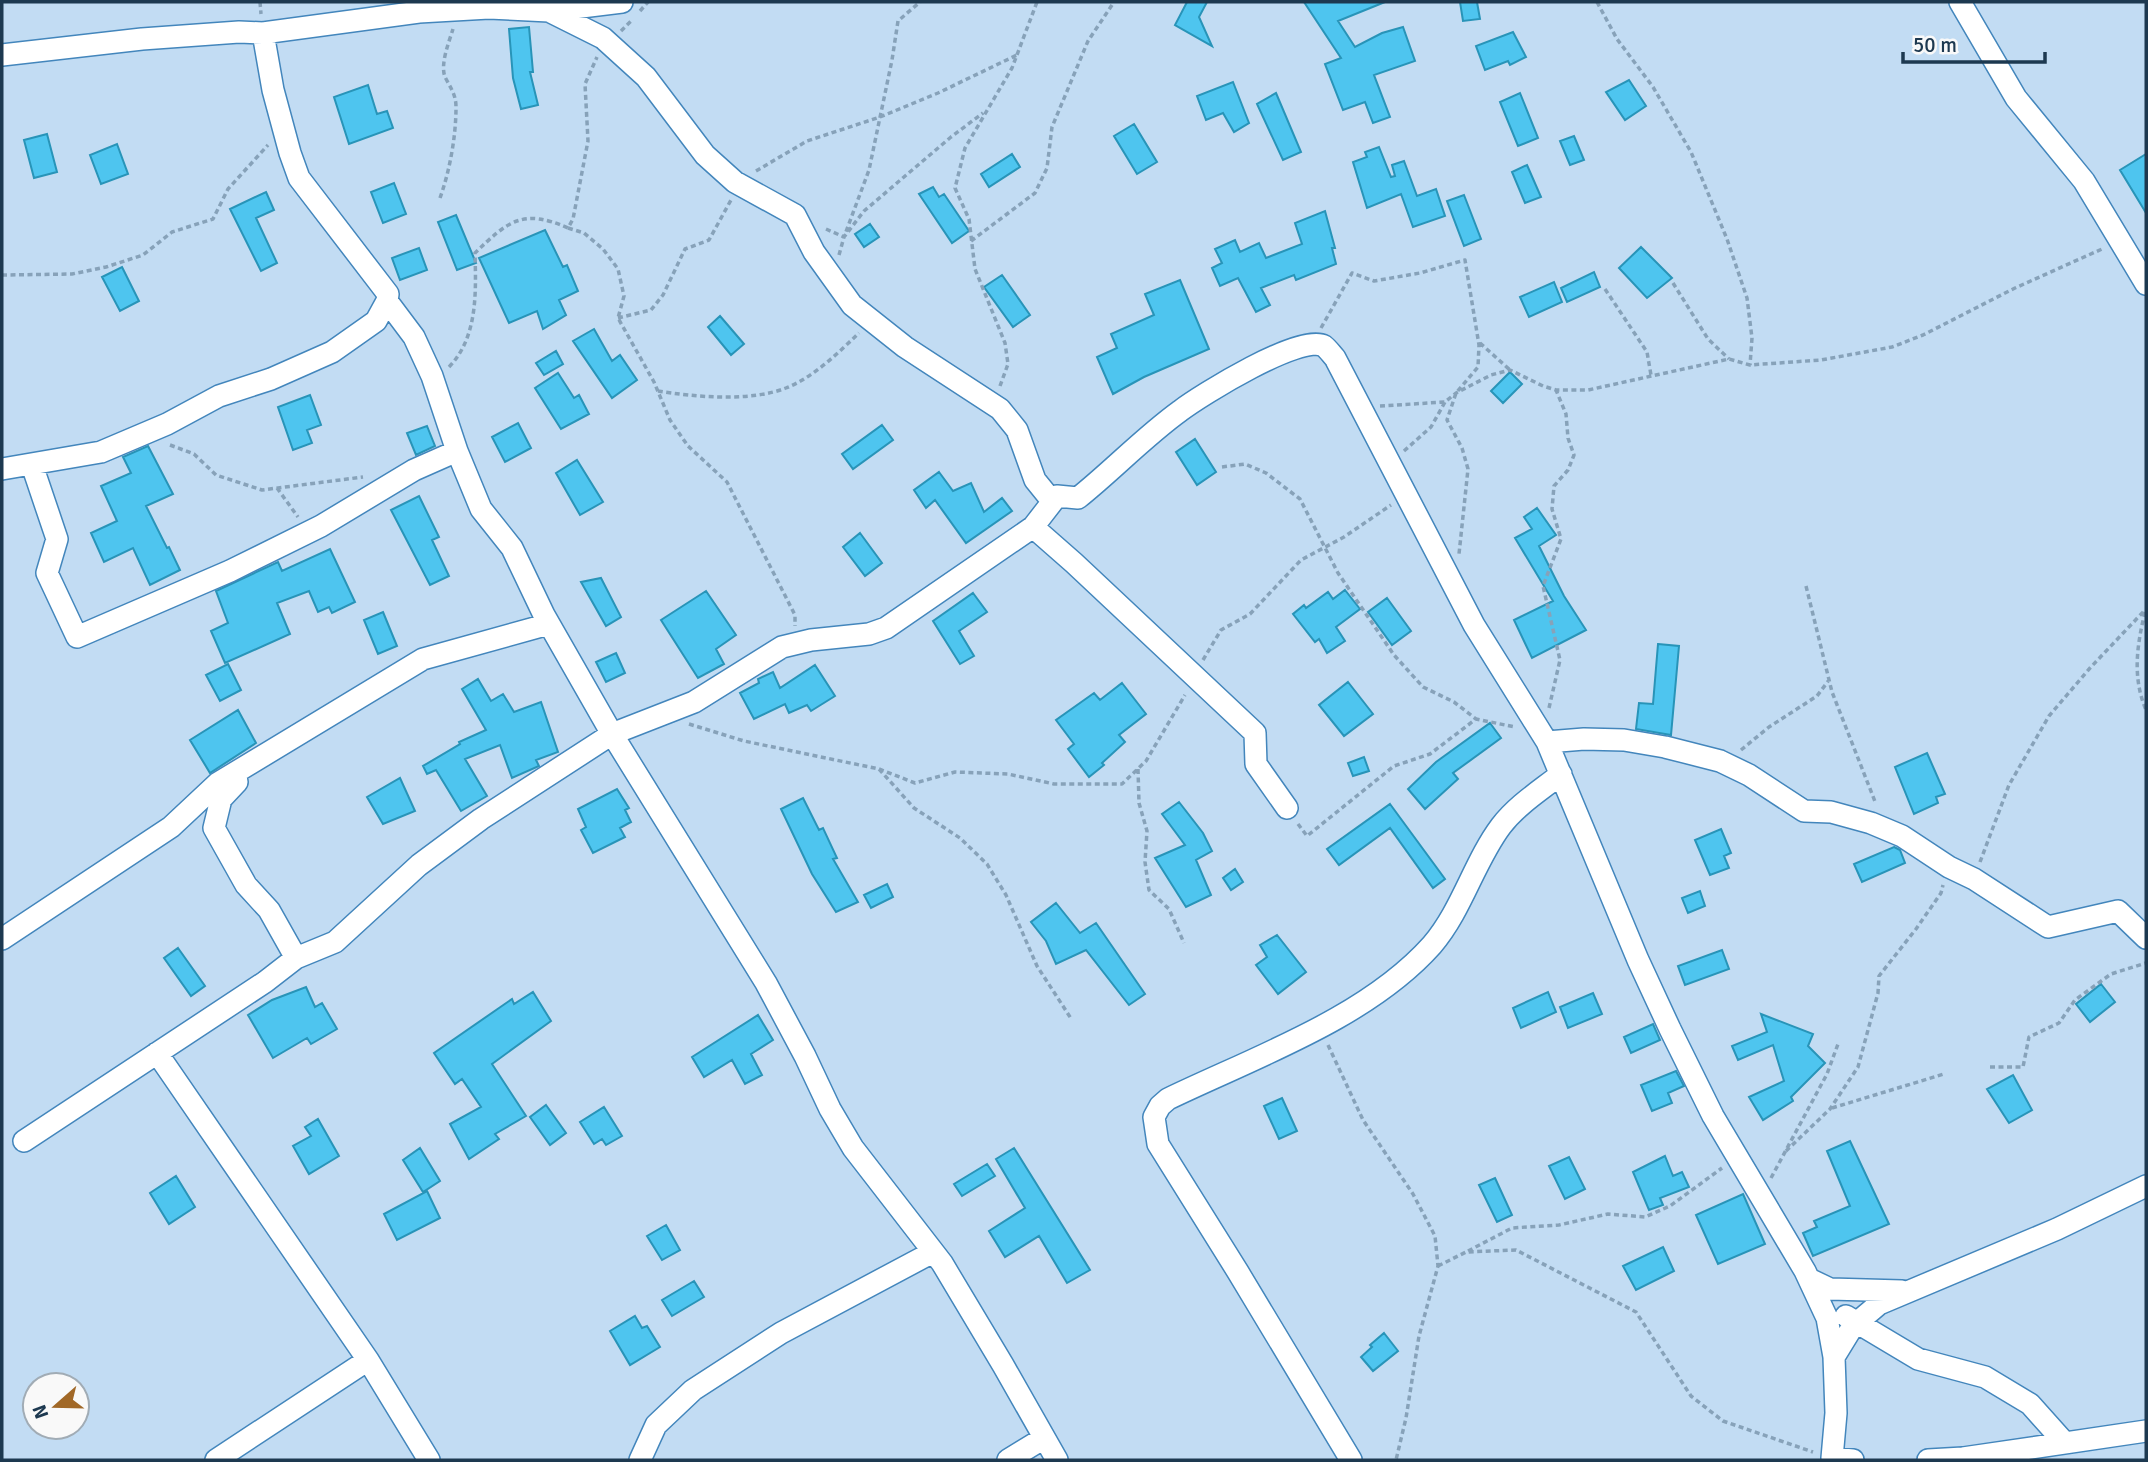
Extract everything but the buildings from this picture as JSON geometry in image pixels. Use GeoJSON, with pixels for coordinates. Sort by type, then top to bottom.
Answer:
{"type":"FeatureCollection","features":[{"type":"Feature","properties":{"kind":"street"},"geometry":{"type":"LineString","coordinates":[[2,55],[142,39],[239,32],[263,33],[406,14],[489,8],[549,11],[622,2]]}},
{"type":"Feature","properties":{"kind":"street"},"geometry":{"type":"LineString","coordinates":[[1960,2],[2016,98],[2084,181],[2146,284]]}},
{"type":"Feature","properties":{"kind":"street"},"geometry":{"type":"LineString","coordinates":[[549,11],[608,43],[646,77],[705,155],[740,185],[795,215],[814,252],[852,305],[905,347],[996,406],[1017,430],[1035,480],[1052,501],[1057,496]]}},
{"type":"Feature","properties":{"kind":"street"},"geometry":{"type":"LineString","coordinates":[[2,469],[101,452],[142,435],[219,396],[271,379],[332,352],[376,321],[388,294],[299,178],[285,134],[263,33]]}},
{"type":"Feature","properties":{"kind":"street"},"geometry":{"type":"LineString","coordinates":[[387,301],[414,337],[481,509],[512,548],[549,624],[612,733],[766,982],[830,1109],[853,1148],[933,1252],[1003,1365],[1057,1460]]}},
{"type":"Feature","properties":{"kind":"street"},"geometry":{"type":"LineString","coordinates":[[1057,496],[1078,498],[1180,411],[1236,375],[1294,347],[1311,344],[1323,346],[1335,358],[1474,625],[1547,742],[1639,960],[1713,1116],[1762,1196],[1820,1301],[1827,1318],[1834,1357],[1839,1459]]}},
{"type":"Feature","properties":{"kind":"street"},"geometry":{"type":"LineString","coordinates":[[32,465],[57,538],[47,573],[76,637],[230,571],[312,530],[403,477],[457,451]]}},
{"type":"Feature","properties":{"kind":"street"},"geometry":{"type":"LineString","coordinates":[[24,1141],[265,982],[296,958],[335,942],[419,865],[481,819],[612,733],[660,716],[706,695],[755,663],[794,643],[869,634],[886,628],[1032,527],[1057,496]]}},
{"type":"Feature","properties":{"kind":"street"},"geometry":{"type":"LineString","coordinates":[[1032,527],[1255,733],[1256,764],[1287,808]]}},
{"type":"Feature","properties":{"kind":"street"},"geometry":{"type":"LineString","coordinates":[[2,939],[171,827],[218,783],[423,659],[549,624]]}},
{"type":"Feature","properties":{"kind":"street"},"geometry":{"type":"LineString","coordinates":[[1547,742],[1584,738],[1624,740],[1720,761],[1749,775],[1804,811],[1831,812],[1871,823],[1902,836],[1949,867],[1974,878],[2048,927],[2118,911],[2146,937]]}},
{"type":"Feature","properties":{"kind":"street"},"geometry":{"type":"LineString","coordinates":[[260,757],[221,799],[214,828],[246,885],[269,910],[296,958]]}},
{"type":"Feature","properties":{"kind":"street"},"geometry":{"type":"LineString","coordinates":[[1352,1460],[1158,1144],[1154,1130],[1157,1111],[1168,1100],[1356,1008],[1410,968],[1434,942],[1446,924],[1500,827],[1514,811],[1561,774]]}},
{"type":"Feature","properties":{"kind":"street"},"geometry":{"type":"LineString","coordinates":[[157,1053],[368,1360],[429,1460]]}},
{"type":"Feature","properties":{"kind":"street"},"geometry":{"type":"LineString","coordinates":[[1834,1357],[1857,1323],[1879,1304],[2057,1229],[2146,1186]]}},
{"type":"Feature","properties":{"kind":"street"},"geometry":{"type":"LineString","coordinates":[[640,1460],[656,1425],[694,1390],[781,1333],[933,1252]]}},
{"type":"Feature","properties":{"kind":"street"},"geometry":{"type":"LineString","coordinates":[[1809,1279],[1830,1289],[1907,1292]]}},
{"type":"Feature","properties":{"kind":"street"},"geometry":{"type":"LineString","coordinates":[[1820,1301],[1918,1359],[1985,1377],[2030,1404],[2064,1442]]}},
{"type":"Feature","properties":{"kind":"street"},"geometry":{"type":"LineString","coordinates":[[216,1460],[368,1360]]}},
{"type":"Feature","properties":{"kind":"street"},"geometry":{"type":"LineString","coordinates":[[1928,1460],[1962,1458],[2146,1431]]}},
{"type":"Feature","properties":{"kind":"street"},"geometry":{"type":"LineString","coordinates":[[1007,1460],[1044,1438]]}},
{"type":"Feature","properties":{"kind":"path"},"geometry":{"type":"LineString","coordinates":[[568,228],[573,219],[587,141],[585,84],[593,63],[608,43],[648,2]]}},
{"type":"Feature","properties":{"kind":"path"},"geometry":{"type":"LineString","coordinates":[[832,277],[869,170],[898,21],[920,2]]}},
{"type":"Feature","properties":{"kind":"path"},"geometry":{"type":"LineString","coordinates":[[996,406],[1008,364],[1005,343],[975,269],[969,219],[955,188],[965,148],[1012,68],[1037,2]]}},
{"type":"Feature","properties":{"kind":"path"},"geometry":{"type":"LineString","coordinates":[[971,241],[1035,193],[1047,168],[1052,127],[1088,41],[1114,2]]}},
{"type":"Feature","properties":{"kind":"path"},"geometry":{"type":"LineString","coordinates":[[1597,2],[1617,38],[1653,87],[1696,164],[1727,239],[1747,298],[1752,338],[1750,365]]}},
{"type":"Feature","properties":{"kind":"path"},"geometry":{"type":"LineString","coordinates":[[440,198],[453,141],[456,106],[454,92],[444,74],[457,10]]}},
{"type":"Feature","properties":{"kind":"path"},"geometry":{"type":"LineString","coordinates":[[618,318],[651,310],[663,295],[685,249],[709,240],[724,216],[735,190],[755,172],[807,141],[880,117],[1017,55]]}},
{"type":"Feature","properties":{"kind":"path"},"geometry":{"type":"LineString","coordinates":[[844,237],[864,211],[986,110]]}},
{"type":"Feature","properties":{"kind":"path"},"geometry":{"type":"LineString","coordinates":[[2,275],[72,274],[143,256],[172,232],[213,219],[228,189],[273,140],[285,134]]}},
{"type":"Feature","properties":{"kind":"path"},"geometry":{"type":"LineString","coordinates":[[795,215],[844,237]]}},
{"type":"Feature","properties":{"kind":"path"},"geometry":{"type":"LineString","coordinates":[[434,383],[460,356],[469,334],[475,306],[475,253],[498,230],[526,217],[538,217],[584,233],[603,249],[618,269],[624,296],[618,318],[658,391],[670,420],[688,446],[727,482],[795,615],[794,643]]}},
{"type":"Feature","properties":{"kind":"path"},"geometry":{"type":"LineString","coordinates":[[1673,283],[1708,339],[1729,359],[1750,365],[1821,360],[1892,346],[1923,335],[2015,288],[2120,241]]}},
{"type":"Feature","properties":{"kind":"path"},"geometry":{"type":"LineString","coordinates":[[1311,344],[1352,273],[1374,281],[1420,274],[1465,260],[1479,343],[1478,367],[1445,402],[1431,427],[1390,464]]}},
{"type":"Feature","properties":{"kind":"path"},"geometry":{"type":"LineString","coordinates":[[1605,289],[1647,352],[1651,374]]}},
{"type":"Feature","properties":{"kind":"path"},"geometry":{"type":"LineString","coordinates":[[658,391],[708,398],[785,389],[828,361],[871,320]]}},
{"type":"Feature","properties":{"kind":"path"},"geometry":{"type":"LineString","coordinates":[[1479,343],[1510,370],[1542,387],[1556,390],[1588,390],[1729,359]]}},
{"type":"Feature","properties":{"kind":"path"},"geometry":{"type":"LineString","coordinates":[[1452,583],[1461,544],[1468,469],[1462,448],[1447,420],[1456,393],[1491,375],[1510,370]]}},
{"type":"Feature","properties":{"kind":"path"},"geometry":{"type":"LineString","coordinates":[[1548,709],[1560,660],[1543,586],[1561,538],[1552,509],[1554,486],[1568,470],[1574,454],[1568,438],[1566,414],[1556,390]]}},
{"type":"Feature","properties":{"kind":"path"},"geometry":{"type":"LineString","coordinates":[[1359,405],[1395,406],[1445,402]]}},
{"type":"Feature","properties":{"kind":"path"},"geometry":{"type":"LineString","coordinates":[[142,435],[194,454],[216,475],[262,490],[362,477],[403,477]]}},
{"type":"Feature","properties":{"kind":"path"},"geometry":{"type":"LineString","coordinates":[[1222,467],[1245,464],[1266,473],[1300,499],[1338,573],[1394,655],[1423,687],[1454,702],[1476,719],[1510,725],[1547,742]]}},
{"type":"Feature","properties":{"kind":"path"},"geometry":{"type":"LineString","coordinates":[[277,488],[298,518],[312,530]]}},
{"type":"Feature","properties":{"kind":"path"},"geometry":{"type":"LineString","coordinates":[[660,716],[744,741],[879,769],[915,783],[955,772],[1008,774],[1054,784],[1122,784],[1146,761],[1221,631],[1250,614],[1301,561],[1390,505],[1403,490]]}},
{"type":"Feature","properties":{"kind":"path"},"geometry":{"type":"LineString","coordinates":[[1806,586],[1829,680],[1882,816],[1871,823]]}},
{"type":"Feature","properties":{"kind":"path"},"geometry":{"type":"LineString","coordinates":[[1974,878],[2009,785],[2049,716],[2090,668],[2146,610],[2136,657],[2137,681],[2146,710]]}},
{"type":"Feature","properties":{"kind":"path"},"geometry":{"type":"LineString","coordinates":[[1720,761],[1748,746],[1769,727],[1816,696],[1829,680]]}},
{"type":"Feature","properties":{"kind":"path"},"geometry":{"type":"LineString","coordinates":[[1287,808],[1307,836],[1394,766],[1430,754],[1476,719]]}},
{"type":"Feature","properties":{"kind":"path"},"geometry":{"type":"LineString","coordinates":[[879,769],[914,808],[960,838],[987,864],[1006,895],[1037,966],[1072,1020]]}},
{"type":"Feature","properties":{"kind":"path"},"geometry":{"type":"LineString","coordinates":[[1138,769],[1139,803],[1147,831],[1145,862],[1149,890],[1169,909],[1184,943]]}},
{"type":"Feature","properties":{"kind":"path"},"geometry":{"type":"LineString","coordinates":[[1786,1151],[1830,1109],[1858,1067],[1878,993],[1879,976],[1941,894],[1949,867]]}},
{"type":"Feature","properties":{"kind":"path"},"geometry":{"type":"LineString","coordinates":[[1990,1067],[2024,1067],[2029,1037],[2059,1023],[2075,1000],[2111,974],[2146,963]]}},
{"type":"Feature","properties":{"kind":"path"},"geometry":{"type":"LineString","coordinates":[[1320,1027],[1363,1121],[1413,1194],[1435,1236],[1438,1266],[1419,1336],[1406,1418],[1396,1460]]}},
{"type":"Feature","properties":{"kind":"path"},"geometry":{"type":"LineString","coordinates":[[1762,1196],[1827,1074],[1838,1044]]}},
{"type":"Feature","properties":{"kind":"path"},"geometry":{"type":"LineString","coordinates":[[1830,1109],[1944,1073]]}},
{"type":"Feature","properties":{"kind":"path"},"geometry":{"type":"LineString","coordinates":[[1438,1266],[1512,1228],[1559,1225],[1608,1214],[1645,1217],[1670,1206],[1736,1157]]}},
{"type":"Feature","properties":{"kind":"path"},"geometry":{"type":"LineString","coordinates":[[1466,1252],[1516,1250],[1636,1312],[1691,1396],[1723,1421],[1839,1459]]}}]}
